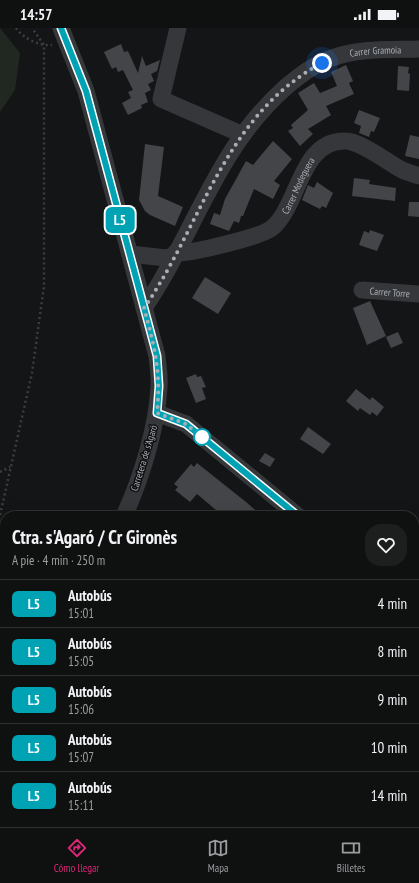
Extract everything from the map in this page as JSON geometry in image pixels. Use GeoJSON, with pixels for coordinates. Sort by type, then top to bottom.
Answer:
{"type":"FeatureCollection","features":[{"type":"Feature","properties":{"kind":"street"},"geometry":{"type":"LineString","coordinates":[[178,28],[161,99],[241,134]]}},
{"type":"Feature","properties":{"kind":"street","name":"Carretera de s'Agaró"},"geometry":{"type":"LineString","coordinates":[[64,36],[86,91],[157,356],[159,386],[157,413],[150,442],[126,511]]}},
{"type":"Feature","properties":{"kind":"street","name":"Carrer Gramoia"},"geometry":{"type":"LineString","coordinates":[[144,308],[164,280],[174,255],[211,185],[241,134],[274,98],[302,74],[332,58],[360,52],[419,50]]}},
{"type":"Feature","properties":{"kind":"street","name":"Carrer Modeguera"},"geometry":{"type":"LineString","coordinates":[[130,254],[166,258],[260,235],[272,228],[282,216],[308,164],[319,150],[331,143],[346,141],[365,148],[402,170],[419,176]]}},
{"type":"Feature","properties":{"kind":"street"},"geometry":{"type":"LineString","coordinates":[[136,276],[151,257]]}},
{"type":"Feature","properties":{"kind":"street"},"geometry":{"type":"LineString","coordinates":[[136,276],[164,280]]}},
{"type":"Feature","properties":{"kind":"street","name":"Carrer Torre"},"geometry":{"type":"LineString","coordinates":[[362,290],[419,294]]}},
{"type":"Feature","properties":{"kind":"street"},"geometry":{"type":"LineString","coordinates":[[157,413],[186,424],[292,511]]}},
{"type":"Feature","properties":{"kind":"path"},"geometry":{"type":"LineString","coordinates":[[16,28],[26,37],[44,45],[64,36]]}},
{"type":"Feature","properties":{"kind":"path"},"geometry":{"type":"LineString","coordinates":[[1,511],[32,373],[44,286],[44,45],[32,28]]}},
{"type":"Feature","properties":{"kind":"path"},"geometry":{"type":"LineString","coordinates":[[0,472],[11,467]]}},
{"type":"Feature","properties":{"kind":"shaded area"},"geometry":{"type":"Polygon","coordinates":[[[0,28],[20,53],[15,90],[0,112],[0,28]]]}},
{"type":"Feature","properties":{"kind":"building"},"geometry":{"type":"Polygon","coordinates":[[[121,44],[124,52],[128,51],[138,73],[142,56],[146,66],[160,60],[157,71],[151,74],[154,81],[148,84],[151,90],[145,93],[148,102],[141,105],[142,108],[128,115],[122,103],[131,98],[128,92],[133,90],[123,70],[118,72],[116,67],[112,69],[104,52],[121,44]]]}},
{"type":"Feature","properties":{"kind":"building"},"geometry":{"type":"Polygon","coordinates":[[[346,65],[353,81],[349,83],[354,94],[326,106],[331,115],[308,129],[313,134],[300,146],[288,131],[293,128],[291,125],[308,110],[298,93],[314,83],[320,93],[337,86],[331,72],[346,65]]]}},
{"type":"Feature","properties":{"kind":"building"},"geometry":{"type":"Polygon","coordinates":[[[398,66],[409,67],[409,91],[397,90],[398,66]]]}},
{"type":"Feature","properties":{"kind":"building"},"geometry":{"type":"Polygon","coordinates":[[[359,110],[380,118],[374,132],[371,131],[369,137],[359,133],[361,126],[354,123],[359,110]]]}},
{"type":"Feature","properties":{"kind":"building"},"geometry":{"type":"Polygon","coordinates":[[[410,135],[419,137],[419,159],[405,156],[410,135]]]}},
{"type":"Feature","properties":{"kind":"building"},"geometry":{"type":"Polygon","coordinates":[[[273,141],[292,159],[274,181],[280,185],[273,199],[254,189],[239,223],[234,221],[229,231],[210,224],[214,213],[220,215],[225,199],[246,161],[253,165],[273,141]]]}},
{"type":"Feature","properties":{"kind":"building"},"geometry":{"type":"Polygon","coordinates":[[[145,144],[164,147],[158,196],[183,207],[175,226],[150,215],[145,211],[139,200],[145,144]]]}},
{"type":"Feature","properties":{"kind":"building"},"geometry":{"type":"Polygon","coordinates":[[[354,178],[370,180],[369,184],[396,188],[395,201],[352,196],[354,178]]]}},
{"type":"Feature","properties":{"kind":"building"},"geometry":{"type":"Polygon","coordinates":[[[317,182],[333,193],[326,208],[322,206],[320,209],[302,200],[308,185],[314,188],[317,182]]]}},
{"type":"Feature","properties":{"kind":"building"},"geometry":{"type":"Polygon","coordinates":[[[409,202],[419,202],[419,217],[408,216],[409,202]]]}},
{"type":"Feature","properties":{"kind":"building"},"geometry":{"type":"Polygon","coordinates":[[[370,230],[384,235],[377,251],[359,245],[364,231],[369,233],[370,230]]]}},
{"type":"Feature","properties":{"kind":"building"},"geometry":{"type":"Polygon","coordinates":[[[205,277],[231,293],[218,314],[192,298],[205,277]]]}},
{"type":"Feature","properties":{"kind":"building"},"geometry":{"type":"Polygon","coordinates":[[[370,301],[386,336],[367,345],[353,308],[370,301]]]}},
{"type":"Feature","properties":{"kind":"building"},"geometry":{"type":"Polygon","coordinates":[[[398,332],[403,343],[391,348],[386,337],[398,332]]]}},
{"type":"Feature","properties":{"kind":"building"},"geometry":{"type":"Polygon","coordinates":[[[196,374],[197,377],[201,376],[206,387],[202,388],[206,399],[196,403],[186,378],[196,374]]]}},
{"type":"Feature","properties":{"kind":"building"},"geometry":{"type":"Polygon","coordinates":[[[356,389],[370,400],[372,397],[384,407],[377,416],[372,412],[370,415],[360,408],[358,411],[346,401],[356,389]]]}},
{"type":"Feature","properties":{"kind":"building"},"geometry":{"type":"Polygon","coordinates":[[[308,427],[331,444],[323,454],[300,439],[308,427]]]}},
{"type":"Feature","properties":{"kind":"building"},"geometry":{"type":"Polygon","coordinates":[[[265,453],[275,459],[270,467],[259,461],[265,453]]]}},
{"type":"Feature","properties":{"kind":"building"},"geometry":{"type":"Polygon","coordinates":[[[197,463],[256,511],[217,511],[197,494],[190,502],[175,490],[178,487],[174,484],[191,464],[194,467],[197,463]]]}},
{"type":"Feature","properties":{"kind":"bus line","name":"L5"},"geometry":{"type":"LineString","coordinates":[[61,28],[86,91],[157,356],[159,386],[157,413],[186,424],[292,511]]}},
{"type":"Feature","properties":{"kind":"route"},"geometry":{"type":"LineString","coordinates":[[202,437],[186,424],[157,413],[159,386],[157,356],[144,308],[164,280],[174,256],[211,185],[241,134],[274,98],[302,74],[322,63]]}}]}
